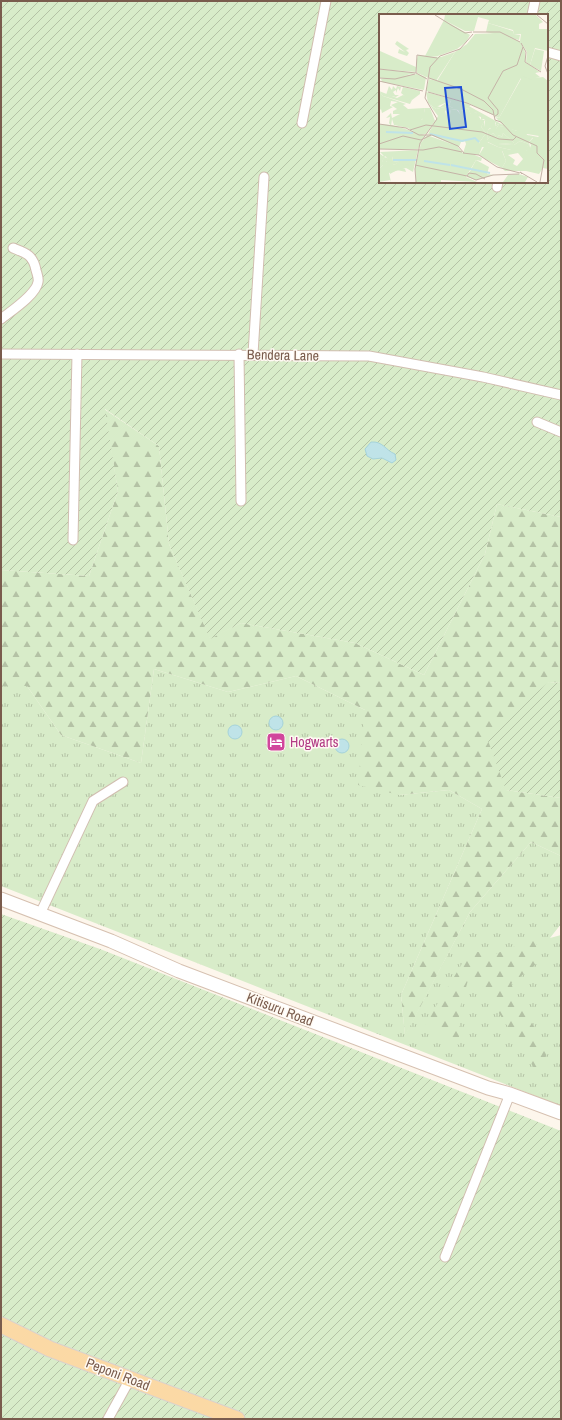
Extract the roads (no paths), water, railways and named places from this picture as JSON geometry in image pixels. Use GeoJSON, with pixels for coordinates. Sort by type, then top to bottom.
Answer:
{"type":"FeatureCollection","features":[{"type":"Feature","properties":{"kind":"main road","name":"Peponi Road"},"geometry":{"type":"LineString","coordinates":[[1,1325],[50,1349],[237,1419]]}},
{"type":"Feature","properties":{"kind":"street"},"geometry":{"type":"LineString","coordinates":[[302,123],[326,1]]}},
{"type":"Feature","properties":{"kind":"street"},"geometry":{"type":"LineString","coordinates":[[532,14],[535,1]]}},
{"type":"Feature","properties":{"kind":"street"},"geometry":{"type":"LineString","coordinates":[[548,52],[561,56]]}},
{"type":"Feature","properties":{"kind":"street"},"geometry":{"type":"LineString","coordinates":[[253,354],[264,177]]}},
{"type":"Feature","properties":{"kind":"street"},"geometry":{"type":"LineString","coordinates":[[1,319],[29,296],[37,287],[39,280],[34,260],[24,252],[12,248]]}},
{"type":"Feature","properties":{"kind":"street","name":"Bendera Lane"},"geometry":{"type":"LineString","coordinates":[[1,354],[253,354],[370,356],[483,377],[561,395]]}},
{"type":"Feature","properties":{"kind":"street"},"geometry":{"type":"LineString","coordinates":[[73,540],[77,354]]}},
{"type":"Feature","properties":{"kind":"street"},"geometry":{"type":"LineString","coordinates":[[239,354],[241,501]]}},
{"type":"Feature","properties":{"kind":"street"},"geometry":{"type":"LineString","coordinates":[[537,422],[561,432]]}},
{"type":"Feature","properties":{"kind":"street"},"geometry":{"type":"LineString","coordinates":[[40,914],[93,801],[122,782]]}},
{"type":"Feature","properties":{"kind":"street","name":"Kitisuru Road"},"geometry":{"type":"LineString","coordinates":[[1,899],[111,941],[179,971],[488,1088],[510,1094],[561,1113]]}},
{"type":"Feature","properties":{"kind":"street"},"geometry":{"type":"LineString","coordinates":[[445,1257],[510,1094]]}},
{"type":"Feature","properties":{"kind":"street"},"geometry":{"type":"LineString","coordinates":[[108,1419],[130,1379]]}},
{"type":"Feature","properties":{"kind":"water"},"geometry":{"type":"Polygon","coordinates":[[[371,442],[381,444],[395,454],[396,460],[392,463],[382,458],[373,459],[367,456],[365,449],[371,442]]]}},
{"type":"Feature","properties":{"kind":"water"},"geometry":{"type":"Polygon","coordinates":[[[276,716],[281,718],[283,723],[281,728],[276,730],[271,728],[269,723],[271,718],[276,716]]]}},
{"type":"Feature","properties":{"kind":"water"},"geometry":{"type":"Polygon","coordinates":[[[235,725],[240,727],[242,732],[240,737],[235,739],[230,737],[228,732],[230,727],[235,725]]]}},
{"type":"Feature","properties":{"kind":"water"},"geometry":{"type":"Polygon","coordinates":[[[342,739],[347,741],[349,746],[347,751],[342,753],[337,751],[335,746],[337,741],[342,739]]]}},
{"type":"Feature","properties":{"kind":"place","name":"Hogwarts"},"geometry":{"type":"Point","coordinates":[276,742]}}]}
